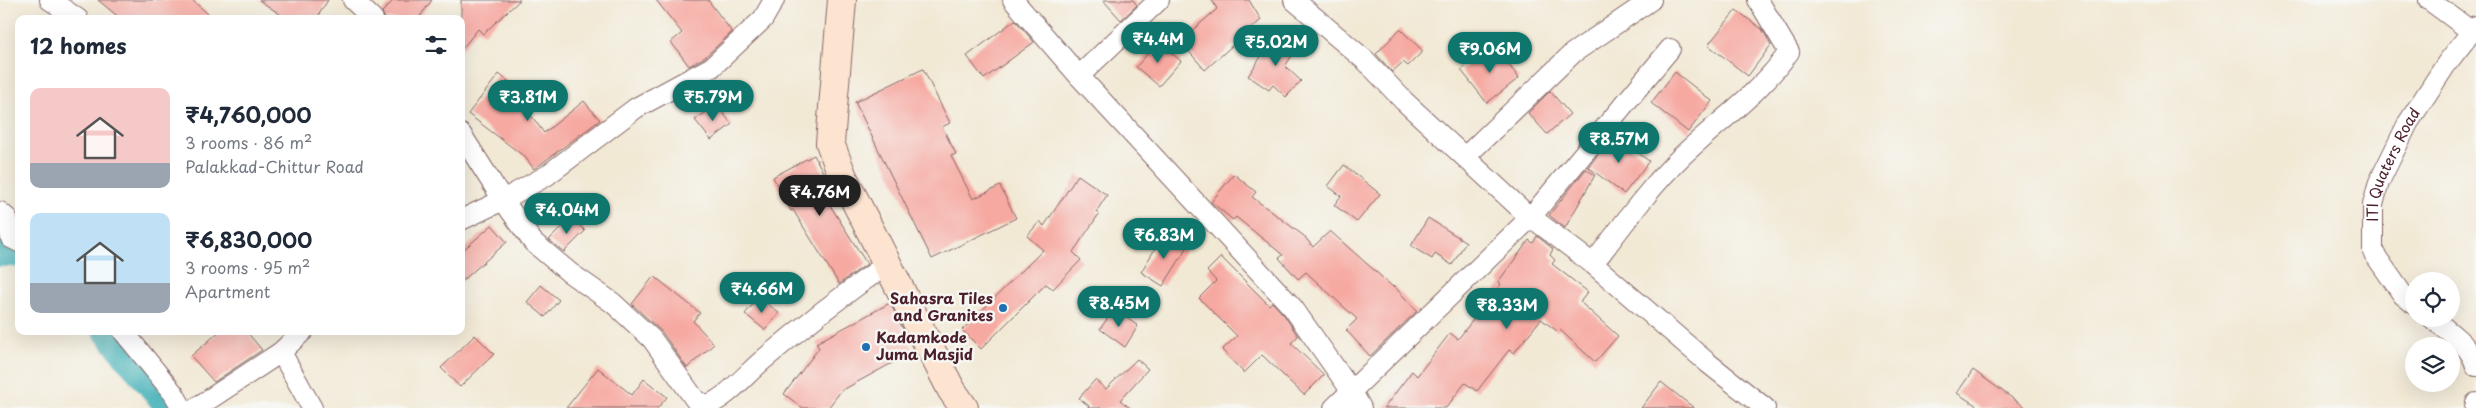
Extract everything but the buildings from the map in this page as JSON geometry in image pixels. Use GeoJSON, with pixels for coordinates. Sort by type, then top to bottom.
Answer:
{"type":"FeatureCollection","features":[{"type":"Feature","properties":{"kind":"main road"},"geometry":{"type":"LineString","coordinates":[[842,0],[830,143],[843,178],[951,388],[964,408]]}},
{"type":"Feature","properties":{"kind":"street"},"geometry":{"type":"LineString","coordinates":[[50,0],[72,15]]}},
{"type":"Feature","properties":{"kind":"street"},"geometry":{"type":"LineString","coordinates":[[353,0],[369,15]]}},
{"type":"Feature","properties":{"kind":"street"},"geometry":{"type":"LineString","coordinates":[[465,218],[546,176],[636,108],[712,66],[763,19],[774,0]]}},
{"type":"Feature","properties":{"kind":"street"},"geometry":{"type":"LineString","coordinates":[[1079,76],[1159,0]]}},
{"type":"Feature","properties":{"kind":"street"},"geometry":{"type":"LineString","coordinates":[[1466,156],[1573,53],[1651,0]]}},
{"type":"Feature","properties":{"kind":"street"},"geometry":{"type":"LineString","coordinates":[[1592,264],[1652,187],[1683,156],[1729,116],[1779,66],[1789,52],[1784,40],[1758,0]]}},
{"type":"Feature","properties":{"kind":"street","name":"ITI Quaters Road"},"geometry":{"type":"LineString","coordinates":[[2405,297],[2373,252],[2372,205],[2379,182],[2408,123],[2473,29],[2429,0]]}},
{"type":"Feature","properties":{"kind":"street"},"geometry":{"type":"LineString","coordinates":[[1298,1],[1531,217],[1592,264],[1708,363],[1765,408]]}},
{"type":"Feature","properties":{"kind":"street"},"geometry":{"type":"LineString","coordinates":[[1015,2],[1079,76],[1293,308],[1357,400]]}},
{"type":"Feature","properties":{"kind":"street"},"geometry":{"type":"LineString","coordinates":[[1334,408],[1357,400],[1531,217],[1670,49]]}},
{"type":"Feature","properties":{"kind":"street"},"geometry":{"type":"LineString","coordinates":[[465,140],[503,200],[533,242],[570,273],[614,303],[652,339],[696,401],[707,406],[717,402],[740,379],[839,297],[887,264]]}},
{"type":"Feature","properties":{"kind":"street"},"geometry":{"type":"LineString","coordinates":[[0,212],[7,218],[11,238],[15,240]]}},
{"type":"Feature","properties":{"kind":"street"},"geometry":{"type":"LineString","coordinates":[[2443,327],[2458,339],[2475,360],[2476,366]]}},
{"type":"Feature","properties":{"kind":"street"},"geometry":{"type":"LineString","coordinates":[[126,335],[174,394],[182,408]]}},
{"type":"Feature","properties":{"kind":"street"},"geometry":{"type":"LineString","coordinates":[[196,408],[281,352],[298,335]]}},
{"type":"Feature","properties":{"kind":"street"},"geometry":{"type":"LineString","coordinates":[[281,352],[312,408]]}},
{"type":"Feature","properties":{"kind":"street"},"geometry":{"type":"LineString","coordinates":[[2475,408],[2476,403]]}},
{"type":"Feature","properties":{"kind":"waterway"},"geometry":{"type":"LineString","coordinates":[[0,254],[15,255]]}},
{"type":"Feature","properties":{"kind":"waterway"},"geometry":{"type":"LineString","coordinates":[[108,335],[168,408]]}},
{"type":"Feature","properties":{"kind":"place","name":"Sahasra Tiles and Granites"},"geometry":{"type":"Point","coordinates":[1003,308]}},
{"type":"Feature","properties":{"kind":"place","name":"Kadamkode Juma Masjid"},"geometry":{"type":"Point","coordinates":[866,347]}}]}
